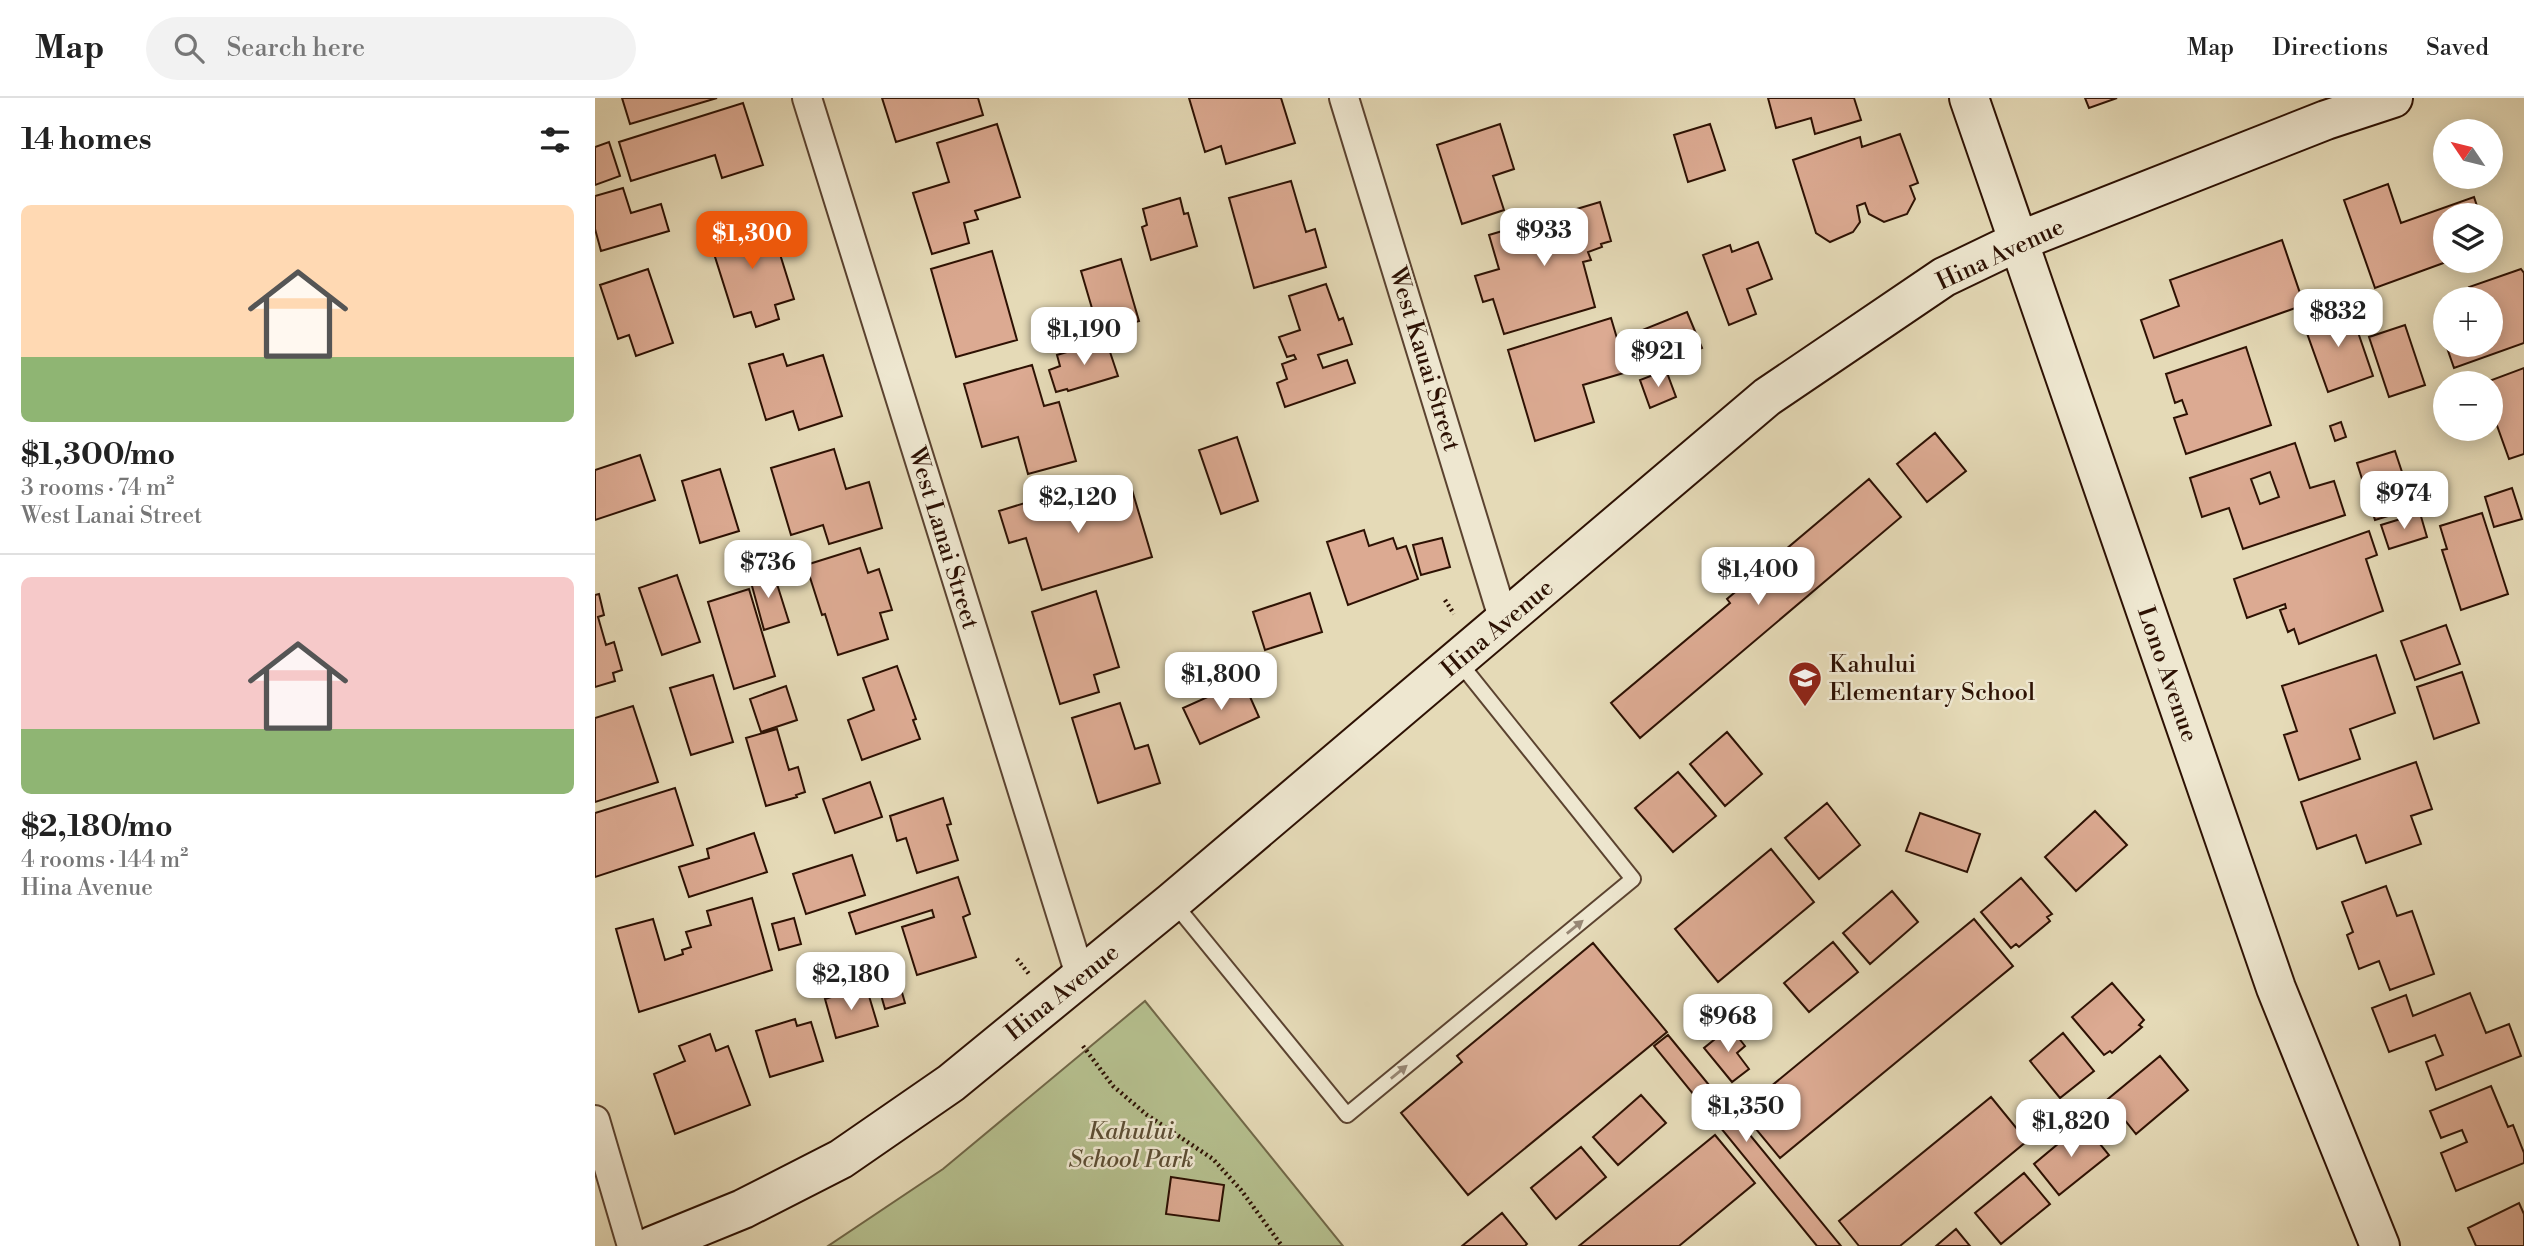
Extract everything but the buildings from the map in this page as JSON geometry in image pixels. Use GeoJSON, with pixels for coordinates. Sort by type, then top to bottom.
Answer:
{"type":"FeatureCollection","features":[{"type":"Feature","properties":{"kind":"street","name":"West Lanai Street"},"geometry":{"type":"LineString","coordinates":[[807,98],[1081,978]]}},
{"type":"Feature","properties":{"kind":"street","name":"West Kauai Street"},"geometry":{"type":"LineString","coordinates":[[1344,98],[1504,621]]}},
{"type":"Feature","properties":{"kind":"street","name":"Lono Avenue"},"geometry":{"type":"LineString","coordinates":[[1969,98],[2276,988],[2380,1246]]}},
{"type":"Feature","properties":{"kind":"street","name":"Hina Avenue"},"geometry":{"type":"LineString","coordinates":[[652,1246],[743,1209],[841,1159],[951,1083],[1172,902],[1767,397],[1944,277],[2019,241],[2326,120],[2393,98]]}},
{"type":"Feature","properties":{"kind":"street"},"geometry":{"type":"LineString","coordinates":[[595,1120],[632,1246]]}},
{"type":"Feature","properties":{"kind":"lane"},"geometry":{"type":"LineString","coordinates":[[1172,902],[1347,1115],[1633,879],[1458,661]]}},
{"type":"Feature","properties":{"kind":"path"},"geometry":{"type":"LineString","coordinates":[[1445,600],[1458,621]]}},
{"type":"Feature","properties":{"kind":"path"},"geometry":{"type":"LineString","coordinates":[[1017,959],[1034,980]]}},
{"type":"Feature","properties":{"kind":"path"},"geometry":{"type":"LineString","coordinates":[[1083,1046],[1113,1086],[1147,1115],[1213,1159],[1241,1190],[1282,1246]]}},
{"type":"Feature","properties":{"kind":"green space","name":"Kahului School Park"},"geometry":{"type":"Polygon","coordinates":[[[1145,1001],[1343,1246],[828,1246],[943,1169],[1145,1001]]]}},
{"type":"Feature","properties":{"kind":"place","name":"Kahului Elementary School"},"geometry":{"type":"Point","coordinates":[1805,708]}}]}
